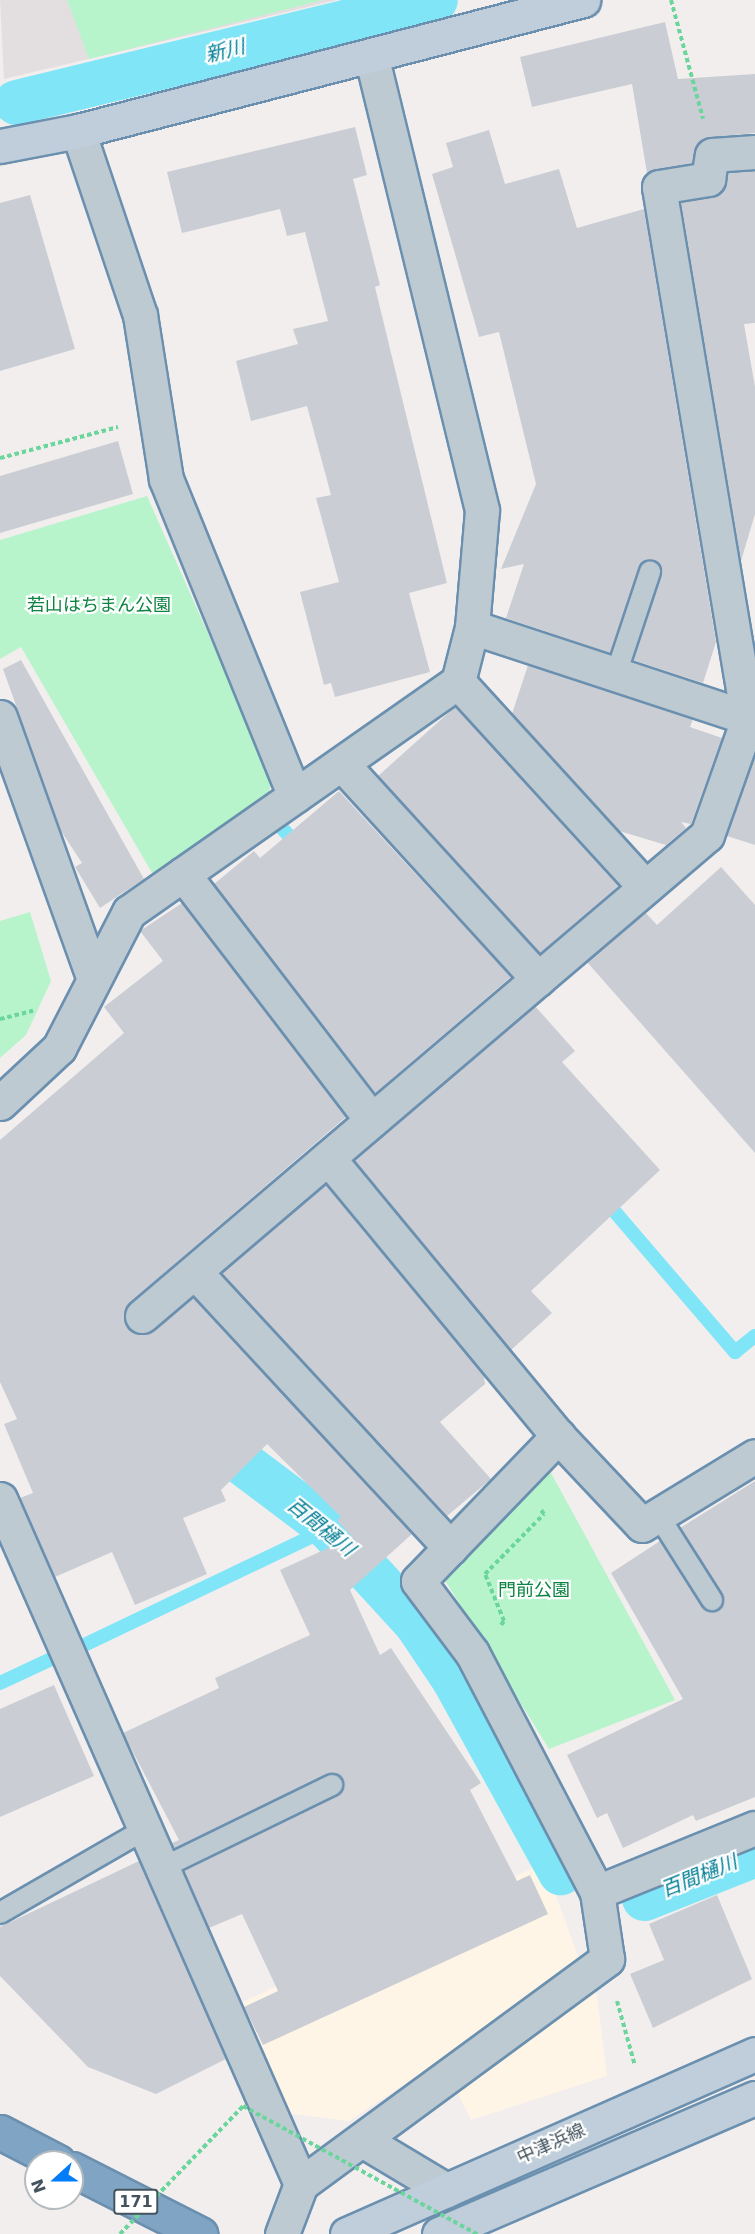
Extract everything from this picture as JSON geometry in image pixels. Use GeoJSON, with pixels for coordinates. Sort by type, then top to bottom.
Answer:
{"type":"FeatureCollection","features":[{"type":"Feature","properties":{"kind":"highway"},"geometry":{"type":"LineString","coordinates":[[0,2132],[35,2150]]}},
{"type":"Feature","properties":{"kind":"highway","name":"171"},"geometry":{"type":"LineString","coordinates":[[84,2175],[200,2234]]}},
{"type":"Feature","properties":{"kind":"street"},"geometry":{"type":"LineString","coordinates":[[1,141],[78,131],[583,0]]}},
{"type":"Feature","properties":{"kind":"street"},"geometry":{"type":"LineString","coordinates":[[0,1103],[59,1048],[129,912],[458,682],[472,627],[482,510],[371,56]]}},
{"type":"Feature","properties":{"kind":"street"},"geometry":{"type":"LineString","coordinates":[[78,131],[140,315],[152,418],[166,479],[295,796]]}},
{"type":"Feature","properties":{"kind":"street"},"geometry":{"type":"LineString","coordinates":[[142,1316],[707,835],[752,720],[659,187],[708,179],[712,155],[755,152]]}},
{"type":"Feature","properties":{"kind":"street"},"geometry":{"type":"LineString","coordinates":[[472,627],[752,720]]}},
{"type":"Feature","properties":{"kind":"street"},"geometry":{"type":"LineString","coordinates":[[458,682],[645,887]]}},
{"type":"Feature","properties":{"kind":"street"},"geometry":{"type":"LineString","coordinates":[[3,732],[94,979]]}},
{"type":"Feature","properties":{"kind":"street"},"geometry":{"type":"LineString","coordinates":[[342,764],[538,979]]}},
{"type":"Feature","properties":{"kind":"street"},"geometry":{"type":"LineString","coordinates":[[183,874],[372,1120]]}},
{"type":"Feature","properties":{"kind":"street"},"geometry":{"type":"LineString","coordinates":[[328,1158],[558,1436],[642,1525],[755,1456]]}},
{"type":"Feature","properties":{"kind":"street"},"geometry":{"type":"LineString","coordinates":[[195,1272],[451,1548]]}},
{"type":"Feature","properties":{"kind":"street"},"geometry":{"type":"LineString","coordinates":[[282,2234],[301,2184],[364,2141],[607,1959],[597,1892],[472,1653],[418,1581],[558,1436]]}},
{"type":"Feature","properties":{"kind":"street"},"geometry":{"type":"LineString","coordinates":[[0,1499],[166,1866],[301,2184]]}},
{"type":"Feature","properties":{"kind":"street"},"geometry":{"type":"LineString","coordinates":[[597,1892],[755,1828]]}},
{"type":"Feature","properties":{"kind":"street","name":"中津浜線"},"geometry":{"type":"LineString","coordinates":[[347,2234],[755,2054]]}},
{"type":"Feature","properties":{"kind":"street"},"geometry":{"type":"LineString","coordinates":[[439,2234],[755,2098]]}},
{"type":"Feature","properties":{"kind":"street"},"geometry":{"type":"LineString","coordinates":[[364,2141],[446,2190]]}},
{"type":"Feature","properties":{"kind":"lane"},"geometry":{"type":"LineString","coordinates":[[616,674],[650,572]]}},
{"type":"Feature","properties":{"kind":"lane"},"geometry":{"type":"LineString","coordinates":[[658,1515],[712,1600]]}},
{"type":"Feature","properties":{"kind":"lane"},"geometry":{"type":"LineString","coordinates":[[166,1866],[332,1785]]}},
{"type":"Feature","properties":{"kind":"lane"},"geometry":{"type":"LineString","coordinates":[[0,1913],[147,1828]]}},
{"type":"Feature","properties":{"kind":"path"},"geometry":{"type":"LineString","coordinates":[[671,0],[712,155]]}},
{"type":"Feature","properties":{"kind":"path"},"geometry":{"type":"LineString","coordinates":[[0,458],[152,418]]}},
{"type":"Feature","properties":{"kind":"path"},"geometry":{"type":"LineString","coordinates":[[472,1653],[504,1621],[484,1574],[544,1514],[518,1476]]}},
{"type":"Feature","properties":{"kind":"path"},"geometry":{"type":"LineString","coordinates":[[607,1959],[636,2069]]}},
{"type":"Feature","properties":{"kind":"path"},"geometry":{"type":"LineString","coordinates":[[120,2234],[243,2106],[477,2234]]}},
{"type":"Feature","properties":{"kind":"shaded area"},"geometry":{"type":"Polygon","coordinates":[[[0,0],[337,0],[4,79],[0,0]]]}},
{"type":"Feature","properties":{"kind":"shaded area"},"geometry":{"type":"Polygon","coordinates":[[[544,1863],[582,1967],[349,2121],[285,2113],[236,2005],[544,1863]]]}},
{"type":"Feature","properties":{"kind":"shaded area"},"geometry":{"type":"Polygon","coordinates":[[[596,1989],[607,2076],[471,2120],[456,2089],[596,1989]]]}},
{"type":"Feature","properties":{"kind":"green space"},"geometry":{"type":"Polygon","coordinates":[[[67,0],[323,0],[89,59],[67,0]]]}},
{"type":"Feature","properties":{"kind":"green space","name":"若山はちまん公園"},"geometry":{"type":"Polygon","coordinates":[[[147,496],[272,778],[267,801],[155,878],[21,647],[0,659],[0,540],[147,496]]]}},
{"type":"Feature","properties":{"kind":"green space"},"geometry":{"type":"Polygon","coordinates":[[[30,912],[51,981],[26,1035],[0,1058],[0,921],[30,912]]]}},
{"type":"Feature","properties":{"kind":"green space","name":"門前公園"},"geometry":{"type":"Polygon","coordinates":[[[550,1471],[675,1700],[549,1749],[441,1574],[550,1471]]]}},
{"type":"Feature","properties":{"kind":"building"},"geometry":{"type":"Polygon","coordinates":[[[665,22],[678,79],[755,74],[755,133],[703,138],[692,163],[647,173],[632,84],[532,107],[520,57],[665,22]]]}},
{"type":"Feature","properties":{"kind":"building"},"geometry":{"type":"Polygon","coordinates":[[[355,127],[367,175],[353,179],[380,285],[375,287],[447,583],[409,593],[430,672],[335,697],[331,683],[324,685],[300,592],[339,582],[316,498],[331,495],[307,406],[251,421],[236,361],[298,344],[293,329],[328,321],[305,232],[287,236],[280,209],[182,233],[167,172],[355,127]]]}},
{"type":"Feature","properties":{"kind":"building"},"geometry":{"type":"Polygon","coordinates":[[[489,130],[505,184],[559,169],[577,228],[644,209],[716,642],[703,683],[633,660],[662,575],[653,561],[639,568],[610,653],[506,618],[524,564],[501,569],[536,484],[499,332],[479,337],[432,174],[453,167],[446,143],[489,130]]]}},
{"type":"Feature","properties":{"kind":"building"},"geometry":{"type":"Polygon","coordinates":[[[755,171],[755,323],[744,324],[755,387],[755,514],[741,561],[681,202],[721,193],[728,173],[755,171]]]}},
{"type":"Feature","properties":{"kind":"building"},"geometry":{"type":"Polygon","coordinates":[[[30,195],[75,349],[0,371],[0,203],[30,195]]]}},
{"type":"Feature","properties":{"kind":"building"},"geometry":{"type":"Polygon","coordinates":[[[118,441],[133,494],[0,533],[0,476],[118,441]]]}},
{"type":"Feature","properties":{"kind":"building"},"geometry":{"type":"Polygon","coordinates":[[[21,660],[144,879],[100,908],[75,867],[82,863],[61,831],[3,669],[21,660]]]}},
{"type":"Feature","properties":{"kind":"building"},"geometry":{"type":"Polygon","coordinates":[[[528,665],[693,719],[690,727],[722,738],[691,824],[681,822],[686,828],[666,845],[619,831],[512,714],[528,665]]]}},
{"type":"Feature","properties":{"kind":"building"},"geometry":{"type":"Polygon","coordinates":[[[455,707],[618,886],[540,953],[378,776],[455,707]]]}},
{"type":"Feature","properties":{"kind":"building"},"geometry":{"type":"Polygon","coordinates":[[[755,755],[755,845],[727,836],[755,755]]]}},
{"type":"Feature","properties":{"kind":"building"},"geometry":{"type":"Polygon","coordinates":[[[339,791],[511,977],[375,1093],[214,884],[254,851],[260,858],[339,791]]]}},
{"type":"Feature","properties":{"kind":"building"},"geometry":{"type":"Polygon","coordinates":[[[721,867],[755,905],[755,1153],[587,962],[645,912],[657,925],[721,867]]]}},
{"type":"Feature","properties":{"kind":"building"},"geometry":{"type":"Polygon","coordinates":[[[182,903],[346,1117],[130,1302],[124,1320],[135,1333],[146,1334],[193,1297],[412,1534],[350,1590],[380,1655],[391,1648],[481,1783],[470,1790],[517,1881],[530,1875],[548,1914],[263,2045],[244,2007],[278,1991],[242,1914],[209,1928],[184,1871],[337,1796],[343,1780],[327,1774],[174,1849],[172,1843],[179,1840],[123,1733],[219,1688],[215,1678],[310,1635],[280,1570],[352,1537],[337,1520],[341,1517],[267,1444],[221,1490],[226,1501],[183,1518],[207,1574],[135,1605],[112,1552],[55,1577],[20,1498],[33,1493],[4,1424],[17,1419],[0,1382],[0,1140],[124,1033],[104,1007],[163,961],[140,931],[182,903]]]}},
{"type":"Feature","properties":{"kind":"building"},"geometry":{"type":"Polygon","coordinates":[[[535,1006],[575,1051],[562,1062],[660,1170],[531,1291],[552,1313],[511,1350],[354,1160],[535,1006]]]}},
{"type":"Feature","properties":{"kind":"building"},"geometry":{"type":"Polygon","coordinates":[[[326,1184],[484,1376],[485,1384],[440,1422],[491,1479],[447,1516],[221,1273],[326,1184]]]}},
{"type":"Feature","properties":{"kind":"building"},"geometry":{"type":"Polygon","coordinates":[[[755,1481],[755,1797],[696,1821],[693,1815],[623,1848],[607,1813],[597,1818],[567,1755],[683,1699],[611,1573],[660,1541],[702,1606],[719,1610],[722,1594],[680,1528],[755,1481]]]}},
{"type":"Feature","properties":{"kind":"building"},"geometry":{"type":"Polygon","coordinates":[[[54,1685],[94,1776],[0,1817],[0,1709],[54,1685]]]}},
{"type":"Feature","properties":{"kind":"building"},"geometry":{"type":"Polygon","coordinates":[[[139,1861],[226,2059],[156,2094],[88,2067],[0,1976],[0,1927],[139,1861]]]}},
{"type":"Feature","properties":{"kind":"building"},"geometry":{"type":"Polygon","coordinates":[[[717,1895],[752,1979],[653,2028],[630,1974],[664,1960],[649,1924],[717,1895]]]}},
{"type":"Feature","properties":{"kind":"waterway","name":"新川"},"geometry":{"type":"LineString","coordinates":[[16,102],[435,0]]}},
{"type":"Feature","properties":{"kind":"waterway"},"geometry":{"type":"LineString","coordinates":[[281,827],[300,848]]}},
{"type":"Feature","properties":{"kind":"waterway"},"geometry":{"type":"LineString","coordinates":[[603,1198],[735,1352],[755,1336]]}},
{"type":"Feature","properties":{"kind":"waterway","name":"百間樋川"},"geometry":{"type":"LineString","coordinates":[[196,1428],[329,1528],[416,1623],[453,1678],[560,1872]]}},
{"type":"Feature","properties":{"kind":"waterway"},"geometry":{"type":"LineString","coordinates":[[80,1647],[329,1528]]}},
{"type":"Feature","properties":{"kind":"waterway"},"geometry":{"type":"LineString","coordinates":[[0,1683],[58,1656]]}},
{"type":"Feature","properties":{"kind":"waterway","name":"百間樋川"},"geometry":{"type":"LineString","coordinates":[[644,1898],[755,1854]]}}]}
